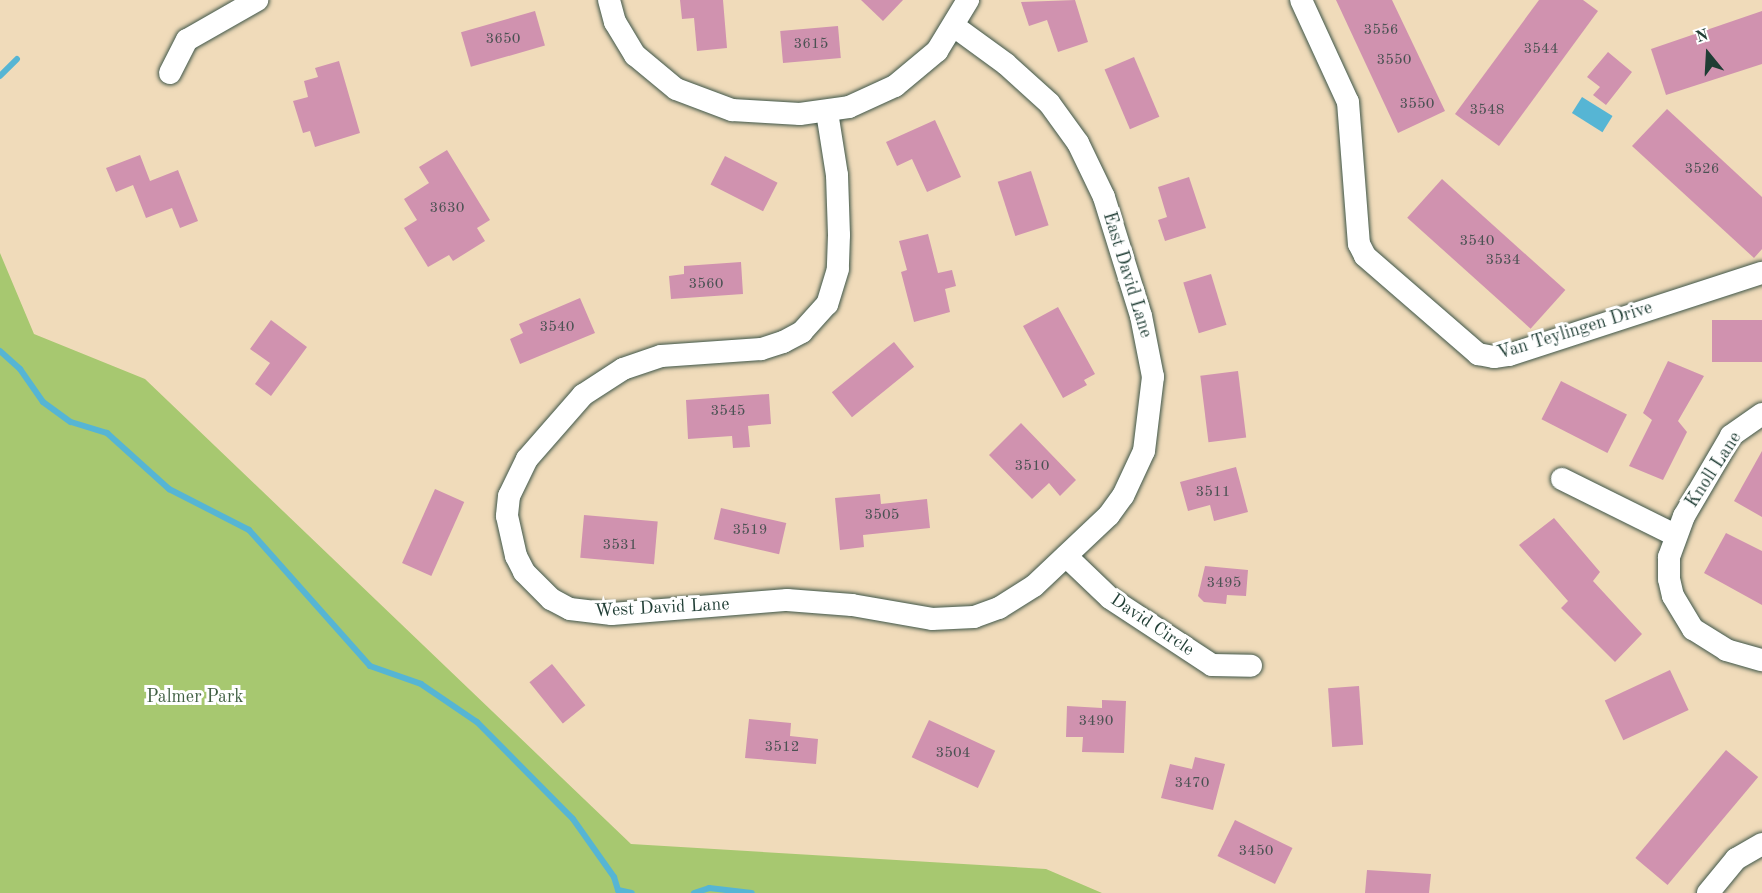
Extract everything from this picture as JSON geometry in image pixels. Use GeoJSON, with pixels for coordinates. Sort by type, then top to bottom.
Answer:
{"type":"FeatureCollection","features":[{"type":"Feature","properties":{"kind":"street"},"geometry":{"type":"LineString","coordinates":[[170,73],[187,40],[257,0]]}},
{"type":"Feature","properties":{"kind":"street"},"geometry":{"type":"LineString","coordinates":[[609,0],[615,22],[635,55],[676,89],[732,110],[827,112],[895,86],[937,51],[955,27],[968,0]]}},
{"type":"Feature","properties":{"kind":"street","name":"Van Teylingen Drive"},"geometry":{"type":"LineString","coordinates":[[1301,0],[1348,102],[1359,244],[1365,256],[1478,354],[1494,357],[1509,355],[1762,273]]}},
{"type":"Feature","properties":{"kind":"street","name":"East David Lane"},"geometry":{"type":"LineString","coordinates":[[955,27],[1031,85],[1066,123],[1104,197],[1149,348],[1152,404],[1147,440],[1136,473],[1109,515],[1066,556]]}},
{"type":"Feature","properties":{"kind":"street","name":"West David Lane"},"geometry":{"type":"LineString","coordinates":[[827,112],[839,198],[838,269],[827,304],[802,332],[783,342],[761,349],[661,356],[623,369],[582,395],[526,459],[509,496],[511,536],[524,572],[551,599],[570,609],[592,613],[787,600],[952,619],[974,616],[1017,598],[1066,556]]}},
{"type":"Feature","properties":{"kind":"street","name":"Knoll Lane"},"geometry":{"type":"LineString","coordinates":[[1762,414],[1731,436],[1675,535],[1669,579],[1680,612],[1693,629],[1726,650],[1762,660]]}},
{"type":"Feature","properties":{"kind":"street"},"geometry":{"type":"LineString","coordinates":[[1562,479],[1675,535]]}},
{"type":"Feature","properties":{"kind":"street","name":"David Circle"},"geometry":{"type":"LineString","coordinates":[[1066,556],[1110,598],[1212,665],[1251,666]]}},
{"type":"Feature","properties":{"kind":"street"},"geometry":{"type":"LineString","coordinates":[[1708,893],[1736,859],[1762,844]]}},
{"type":"Feature","properties":{"kind":"green space","name":"Palmer Park"},"geometry":{"type":"Polygon","coordinates":[[[0,253],[34,334],[145,379],[631,844],[1046,869],[1102,893],[0,893],[0,253]]]}},
{"type":"Feature","properties":{"kind":"water"},"geometry":{"type":"Polygon","coordinates":[[[1582,97],[1613,116],[1602,132],[1572,113],[1582,97]]]}},
{"type":"Feature","properties":{"kind":"building"},"geometry":{"type":"Polygon","coordinates":[[[680,0],[723,0],[727,48],[697,51],[694,18],[682,19],[680,0]]]}},
{"type":"Feature","properties":{"kind":"building"},"geometry":{"type":"Polygon","coordinates":[[[861,0],[903,0],[883,21],[861,0]]]}},
{"type":"Feature","properties":{"kind":"building"},"geometry":{"type":"Polygon","coordinates":[[[1075,0],[1088,42],[1058,52],[1047,20],[1029,26],[1021,2],[1075,0]]]}},
{"type":"Feature","properties":{"kind":"building"},"geometry":{"type":"Polygon","coordinates":[[[1336,0],[1392,0],[1445,111],[1398,133],[1336,0]]]}},
{"type":"Feature","properties":{"kind":"building"},"geometry":{"type":"Polygon","coordinates":[[[1539,0],[1583,0],[1598,11],[1499,146],[1455,114],[1539,0]]]}},
{"type":"Feature","properties":{"kind":"building"},"geometry":{"type":"Polygon","coordinates":[[[535,11],[545,46],[471,67],[461,32],[535,11]]]}},
{"type":"Feature","properties":{"kind":"building"},"geometry":{"type":"Polygon","coordinates":[[[1762,11],[1762,64],[1666,95],[1651,49],[1762,11]]]}},
{"type":"Feature","properties":{"kind":"building"},"geometry":{"type":"Polygon","coordinates":[[[838,26],[841,58],[783,63],[780,31],[838,26]]]}},
{"type":"Feature","properties":{"kind":"building"},"geometry":{"type":"Polygon","coordinates":[[[1608,52],[1632,72],[1606,105],[1593,95],[1600,87],[1587,77],[1608,52]]]}},
{"type":"Feature","properties":{"kind":"building"},"geometry":{"type":"Polygon","coordinates":[[[1134,57],[1159,117],[1130,129],[1105,70],[1134,57]]]}},
{"type":"Feature","properties":{"kind":"building"},"geometry":{"type":"Polygon","coordinates":[[[339,61],[360,133],[315,147],[310,131],[303,133],[293,101],[308,97],[304,81],[318,77],[315,68],[339,61]]]}},
{"type":"Feature","properties":{"kind":"building"},"geometry":{"type":"Polygon","coordinates":[[[1667,109],[1762,197],[1762,249],[1754,258],[1632,146],[1667,109]]]}},
{"type":"Feature","properties":{"kind":"building"},"geometry":{"type":"Polygon","coordinates":[[[935,120],[961,177],[927,192],[912,159],[897,166],[886,142],[935,120]]]}},
{"type":"Feature","properties":{"kind":"building"},"geometry":{"type":"Polygon","coordinates":[[[447,150],[490,220],[477,228],[485,241],[453,261],[449,255],[428,267],[404,228],[417,220],[404,199],[429,183],[419,167],[447,150]]]}},
{"type":"Feature","properties":{"kind":"building"},"geometry":{"type":"Polygon","coordinates":[[[140,155],[150,181],[178,170],[198,221],[180,228],[172,208],[146,218],[133,185],[116,192],[106,168],[140,155]]]}},
{"type":"Feature","properties":{"kind":"building"},"geometry":{"type":"Polygon","coordinates":[[[725,156],[778,183],[763,211],[710,185],[725,156]]]}},
{"type":"Feature","properties":{"kind":"building"},"geometry":{"type":"Polygon","coordinates":[[[1031,171],[1049,225],[1015,236],[998,182],[1031,171]]]}},
{"type":"Feature","properties":{"kind":"building"},"geometry":{"type":"Polygon","coordinates":[[[1189,177],[1206,228],[1165,241],[1158,220],[1167,217],[1158,187],[1189,177]]]}},
{"type":"Feature","properties":{"kind":"building"},"geometry":{"type":"Polygon","coordinates":[[[1442,179],[1565,290],[1531,329],[1407,218],[1442,179]]]}},
{"type":"Feature","properties":{"kind":"building"},"geometry":{"type":"Polygon","coordinates":[[[928,234],[938,273],[952,270],[956,286],[945,289],[950,312],[914,322],[901,272],[907,270],[899,241],[928,234]]]}},
{"type":"Feature","properties":{"kind":"building"},"geometry":{"type":"Polygon","coordinates":[[[741,262],[743,294],[671,299],[669,276],[684,274],[684,266],[741,262]]]}},
{"type":"Feature","properties":{"kind":"building"},"geometry":{"type":"Polygon","coordinates":[[[1211,274],[1226,325],[1199,333],[1183,282],[1211,274]]]}},
{"type":"Feature","properties":{"kind":"building"},"geometry":{"type":"Polygon","coordinates":[[[580,298],[595,333],[520,364],[510,339],[523,333],[519,324],[580,298]]]}},
{"type":"Feature","properties":{"kind":"building"},"geometry":{"type":"Polygon","coordinates":[[[1058,307],[1095,374],[1084,380],[1087,385],[1063,398],[1023,326],[1058,307]]]}},
{"type":"Feature","properties":{"kind":"building"},"geometry":{"type":"Polygon","coordinates":[[[271,320],[307,347],[271,396],[255,384],[270,363],[250,349],[271,320]]]}},
{"type":"Feature","properties":{"kind":"building"},"geometry":{"type":"Polygon","coordinates":[[[1712,320],[1762,320],[1762,362],[1712,362],[1712,320]]]}},
{"type":"Feature","properties":{"kind":"building"},"geometry":{"type":"Polygon","coordinates":[[[894,342],[914,367],[852,417],[832,392],[894,342]]]}},
{"type":"Feature","properties":{"kind":"building"},"geometry":{"type":"Polygon","coordinates":[[[1668,361],[1704,376],[1678,421],[1687,432],[1663,480],[1629,466],[1652,420],[1643,413],[1668,361]]]}},
{"type":"Feature","properties":{"kind":"building"},"geometry":{"type":"Polygon","coordinates":[[[1238,371],[1246,438],[1208,442],[1200,376],[1238,371]]]}},
{"type":"Feature","properties":{"kind":"building"},"geometry":{"type":"Polygon","coordinates":[[[1561,381],[1627,415],[1607,453],[1541,419],[1561,381]]]}},
{"type":"Feature","properties":{"kind":"building"},"geometry":{"type":"Polygon","coordinates":[[[769,394],[771,424],[748,426],[750,447],[733,448],[732,436],[688,439],[686,400],[769,394]]]}},
{"type":"Feature","properties":{"kind":"building"},"geometry":{"type":"Polygon","coordinates":[[[1021,423],[1076,480],[1060,496],[1049,483],[1032,499],[989,455],[1021,423]]]}},
{"type":"Feature","properties":{"kind":"building"},"geometry":{"type":"Polygon","coordinates":[[[1762,451],[1762,517],[1734,501],[1762,451]]]}},
{"type":"Feature","properties":{"kind":"building"},"geometry":{"type":"Polygon","coordinates":[[[1236,467],[1248,512],[1214,521],[1210,505],[1188,511],[1180,482],[1236,467]]]}},
{"type":"Feature","properties":{"kind":"building"},"geometry":{"type":"Polygon","coordinates":[[[435,489],[464,502],[431,576],[402,563],[435,489]]]}},
{"type":"Feature","properties":{"kind":"building"},"geometry":{"type":"Polygon","coordinates":[[[880,494],[881,504],[927,499],[930,528],[863,535],[864,547],[840,550],[835,498],[880,494]]]}},
{"type":"Feature","properties":{"kind":"building"},"geometry":{"type":"Polygon","coordinates":[[[721,508],[786,523],[779,554],[714,539],[721,508]]]}},
{"type":"Feature","properties":{"kind":"building"},"geometry":{"type":"Polygon","coordinates":[[[584,515],[658,521],[654,564],[580,558],[584,515]]]}},
{"type":"Feature","properties":{"kind":"building"},"geometry":{"type":"Polygon","coordinates":[[[1554,518],[1600,572],[1593,581],[1642,634],[1615,662],[1561,608],[1568,601],[1519,545],[1554,518]]]}},
{"type":"Feature","properties":{"kind":"building"},"geometry":{"type":"Polygon","coordinates":[[[1726,533],[1762,551],[1762,605],[1704,573],[1726,533]]]}},
{"type":"Feature","properties":{"kind":"building"},"geometry":{"type":"Polygon","coordinates":[[[1205,566],[1248,570],[1246,596],[1227,595],[1226,604],[1204,602],[1198,596],[1205,566]]]}},
{"type":"Feature","properties":{"kind":"building"},"geometry":{"type":"Polygon","coordinates":[[[552,664],[585,705],[563,723],[529,682],[552,664]]]}},
{"type":"Feature","properties":{"kind":"building"},"geometry":{"type":"Polygon","coordinates":[[[1670,670],[1689,710],[1623,740],[1605,700],[1670,670]]]}},
{"type":"Feature","properties":{"kind":"building"},"geometry":{"type":"Polygon","coordinates":[[[1359,686],[1363,745],[1332,747],[1328,688],[1359,686]]]}},
{"type":"Feature","properties":{"kind":"building"},"geometry":{"type":"Polygon","coordinates":[[[1102,700],[1126,701],[1124,753],[1082,752],[1083,737],[1066,737],[1067,706],[1102,708],[1102,700]]]}},
{"type":"Feature","properties":{"kind":"building"},"geometry":{"type":"Polygon","coordinates":[[[749,719],[791,723],[790,736],[818,739],[816,764],[745,758],[749,719]]]}},
{"type":"Feature","properties":{"kind":"building"},"geometry":{"type":"Polygon","coordinates":[[[929,720],[995,751],[978,788],[912,757],[929,720]]]}},
{"type":"Feature","properties":{"kind":"building"},"geometry":{"type":"Polygon","coordinates":[[[1726,750],[1758,777],[1668,885],[1635,858],[1726,750]]]}},
{"type":"Feature","properties":{"kind":"building"},"geometry":{"type":"Polygon","coordinates":[[[1195,757],[1225,764],[1213,810],[1161,798],[1170,764],[1192,769],[1195,757]]]}},
{"type":"Feature","properties":{"kind":"building"},"geometry":{"type":"Polygon","coordinates":[[[1235,820],[1293,848],[1275,884],[1217,856],[1235,820]]]}},
{"type":"Feature","properties":{"kind":"building"},"geometry":{"type":"Polygon","coordinates":[[[1367,870],[1431,874],[1429,893],[1365,893],[1367,870]]]}},
{"type":"Feature","properties":{"kind":"waterway"},"geometry":{"type":"LineString","coordinates":[[0,76],[17,59]]}},
{"type":"Feature","properties":{"kind":"waterway"},"geometry":{"type":"LineString","coordinates":[[0,351],[20,369],[43,402],[71,422],[107,433],[169,489],[249,530],[370,666],[421,684],[477,722],[573,819],[614,877],[618,890],[632,893]]}},
{"type":"Feature","properties":{"kind":"waterway"},"geometry":{"type":"LineString","coordinates":[[694,893],[709,888],[752,893]]}}]}
